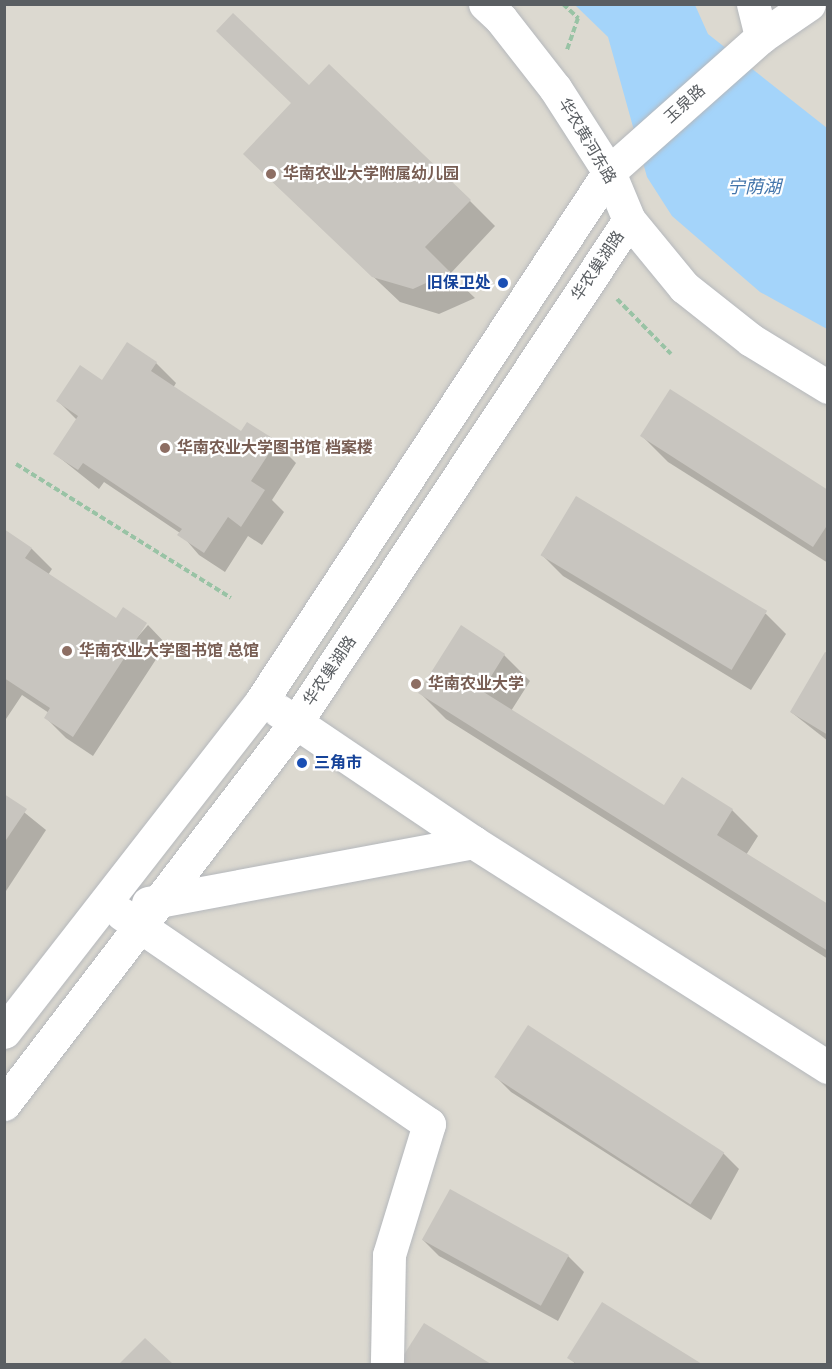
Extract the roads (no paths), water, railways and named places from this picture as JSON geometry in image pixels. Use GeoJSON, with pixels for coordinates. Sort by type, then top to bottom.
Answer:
{"type":"FeatureCollection","features":[{"type":"Feature","properties":{"kind":"street","name":"华农黄河东路"},"geometry":{"type":"LineString","coordinates":[[485,4],[501,19],[555,88],[609,172],[628,220],[684,286],[751,340],[828,387]]}},
{"type":"Feature","properties":{"kind":"street"},"geometry":{"type":"LineString","coordinates":[[753,4],[761,37]]}},
{"type":"Feature","properties":{"kind":"street","name":"玉泉路"},"geometry":{"type":"LineString","coordinates":[[609,172],[761,37],[809,4]]}},
{"type":"Feature","properties":{"kind":"street"},"geometry":{"type":"LineString","coordinates":[[4,1032],[262,700],[609,172]]}},
{"type":"Feature","properties":{"kind":"street","name":"华农巢湖路"},"geometry":{"type":"LineString","coordinates":[[4,1104],[296,722],[628,220]]}},
{"type":"Feature","properties":{"kind":"street"},"geometry":{"type":"LineString","coordinates":[[262,700],[473,842],[828,1067]]}},
{"type":"Feature","properties":{"kind":"street"},"geometry":{"type":"LineString","coordinates":[[149,915],[473,842]]}},
{"type":"Feature","properties":{"kind":"street"},"geometry":{"type":"LineString","coordinates":[[105,903],[149,915],[429,1124],[389,1256],[387,1365]]}},
{"type":"Feature","properties":{"kind":"water","name":"宁荫湖"},"geometry":{"type":"Polygon","coordinates":[[[575,5],[695,5],[708,34],[827,128],[827,329],[760,292],[672,216],[647,177],[608,37],[575,5]]]}},
{"type":"Feature","properties":{"kind":"place","name":"华南农业大学附属幼儿园"},"geometry":{"type":"Point","coordinates":[271,174]}},
{"type":"Feature","properties":{"kind":"place","name":"旧保卫处"},"geometry":{"type":"Point","coordinates":[503,283]}},
{"type":"Feature","properties":{"kind":"place","name":"华南农业大学图书馆 档案楼"},"geometry":{"type":"Point","coordinates":[165,448]}},
{"type":"Feature","properties":{"kind":"place","name":"华南农业大学图书馆 总馆"},"geometry":{"type":"Point","coordinates":[67,651]}},
{"type":"Feature","properties":{"kind":"place","name":"华南农业大学"},"geometry":{"type":"Point","coordinates":[416,684]}},
{"type":"Feature","properties":{"kind":"place","name":"三角市"},"geometry":{"type":"Point","coordinates":[302,763]}}]}
